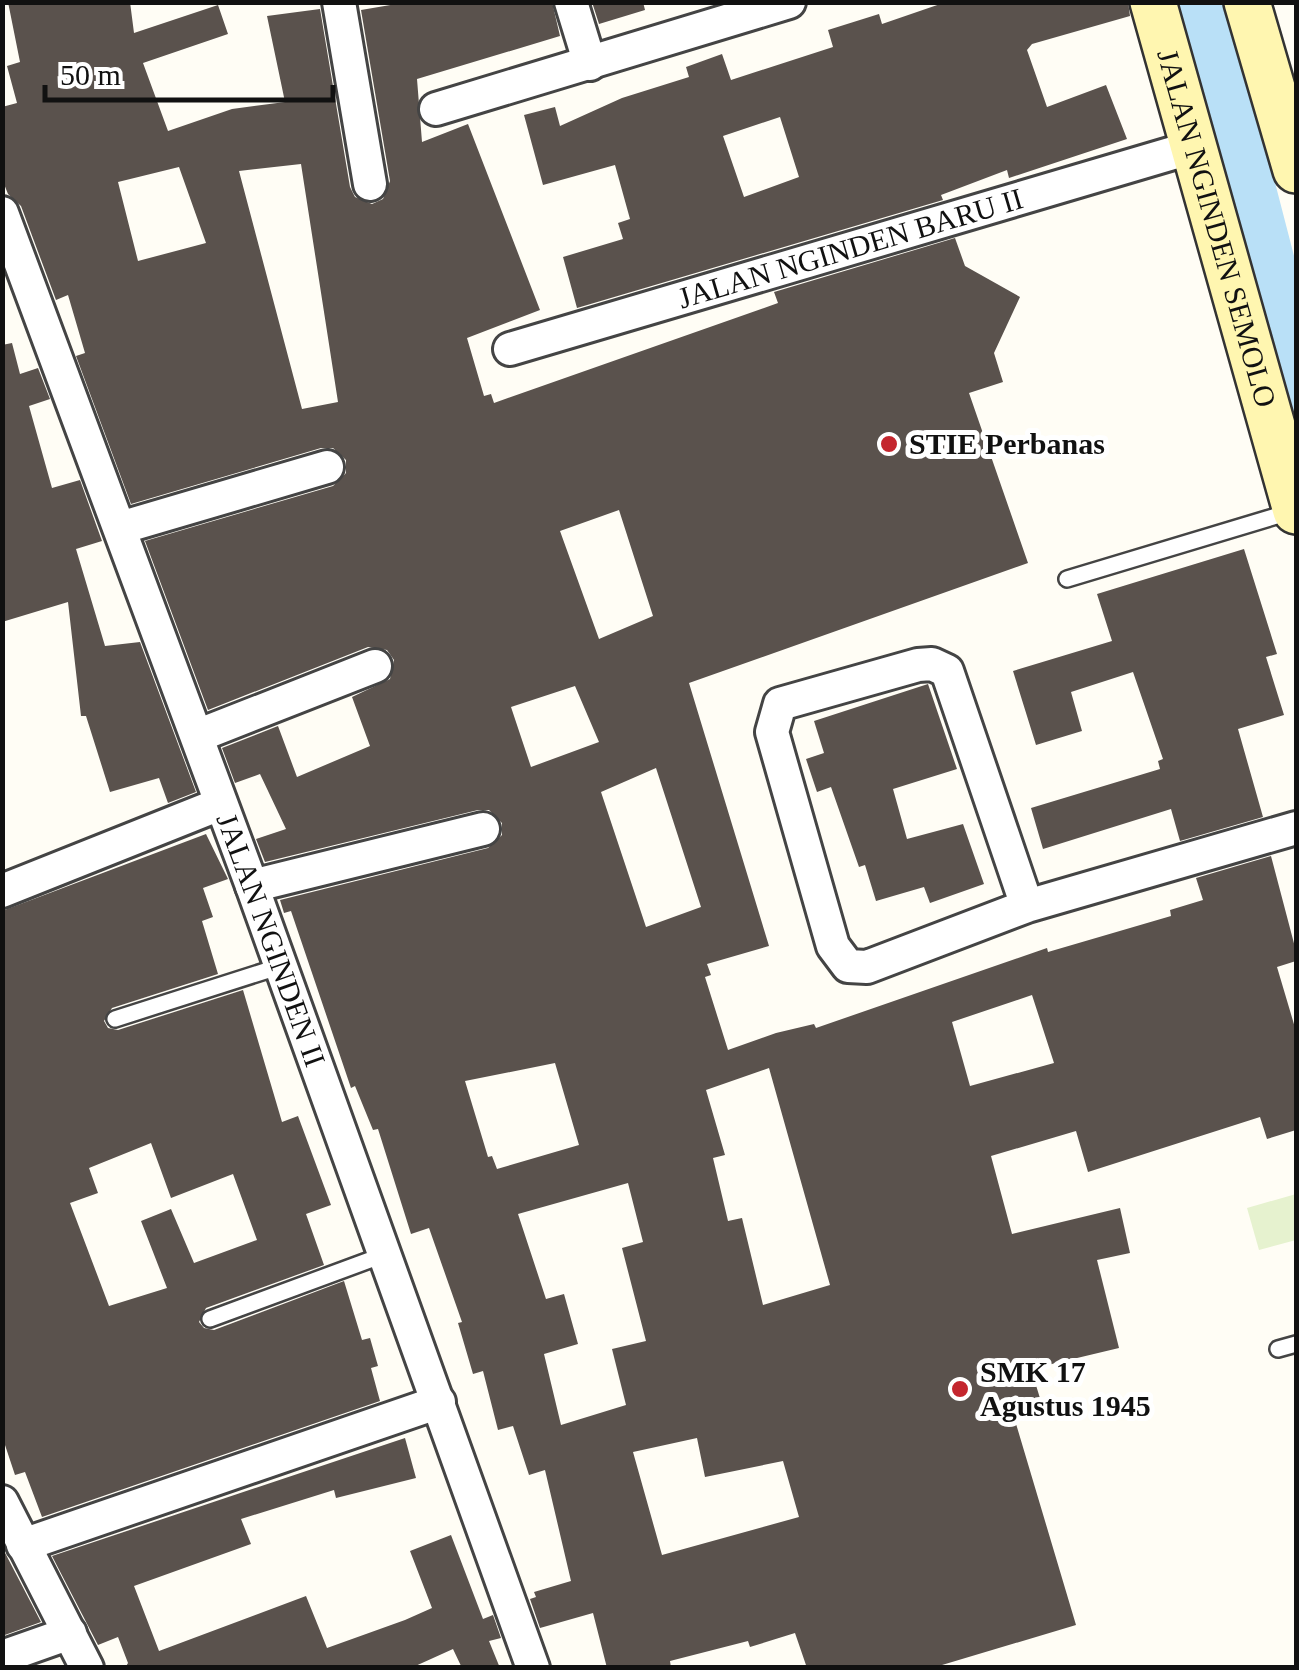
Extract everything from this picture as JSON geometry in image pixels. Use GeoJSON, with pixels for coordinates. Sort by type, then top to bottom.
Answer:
{"type":"FeatureCollection","features":[{"type":"Feature","properties":{"kind":"main road","name":"JALAN NGINDEN SEMOLO"},"geometry":{"type":"LineString","coordinates":[[1152,2],[1190,148],[1296,510]]}},
{"type":"Feature","properties":{"kind":"main road"},"geometry":{"type":"LineString","coordinates":[[1248,2],[1296,170]]}},
{"type":"Feature","properties":{"kind":"street"},"geometry":{"type":"LineString","coordinates":[[339,2],[370,184]]}},
{"type":"Feature","properties":{"kind":"street"},"geometry":{"type":"LineString","coordinates":[[571,2],[590,64]]}},
{"type":"Feature","properties":{"kind":"street"},"geometry":{"type":"LineString","coordinates":[[436,109],[790,2]]}},
{"type":"Feature","properties":{"kind":"street","name":"JALAN NGINDEN BARU II"},"geometry":{"type":"LineString","coordinates":[[510,349],[1190,148]]}},
{"type":"Feature","properties":{"kind":"street","name":"JALAN NGINDEN II"},"geometry":{"type":"LineString","coordinates":[[4,222],[252,886],[533,1668]]}},
{"type":"Feature","properties":{"kind":"street"},"geometry":{"type":"LineString","coordinates":[[120,528],[327,467]]}},
{"type":"Feature","properties":{"kind":"street"},"geometry":{"type":"LineString","coordinates":[[1027,906],[947,671],[940,666],[918,665],[780,704],[772,732],[833,946],[848,966],[867,967],[1027,906],[1296,828]]}},
{"type":"Feature","properties":{"kind":"street"},"geometry":{"type":"LineString","coordinates":[[197,736],[375,666]]}},
{"type":"Feature","properties":{"kind":"street"},"geometry":{"type":"LineString","coordinates":[[2,891],[220,804]]}},
{"type":"Feature","properties":{"kind":"street"},"geometry":{"type":"LineString","coordinates":[[252,886],[483,828]]}},
{"type":"Feature","properties":{"kind":"street"},"geometry":{"type":"LineString","coordinates":[[87,1668],[11,1526],[439,1402]]}},
{"type":"Feature","properties":{"kind":"street"},"geometry":{"type":"LineString","coordinates":[[2,1657],[70,1633]]}},
{"type":"Feature","properties":{"kind":"lane"},"geometry":{"type":"LineString","coordinates":[[1067,579],[1296,510]]}},
{"type":"Feature","properties":{"kind":"lane"},"geometry":{"type":"LineString","coordinates":[[115,1019],[281,966]]}},
{"type":"Feature","properties":{"kind":"lane"},"geometry":{"type":"LineString","coordinates":[[210,1319],[386,1254]]}},
{"type":"Feature","properties":{"kind":"lane"},"geometry":{"type":"LineString","coordinates":[[1278,1349],[1296,1344]]}},
{"type":"Feature","properties":{"kind":"green space"},"geometry":{"type":"Polygon","coordinates":[[[1296,1194],[1296,1240],[1259,1250],[1247,1208],[1296,1194]]]}},
{"type":"Feature","properties":{"kind":"building"},"geometry":{"type":"Polygon","coordinates":[[[8,2],[130,2],[134,33],[218,5],[228,34],[143,63],[168,131],[232,109],[285,102],[267,16],[320,9],[350,187],[355,197],[372,204],[383,199],[390,181],[361,10],[408,2],[552,2],[560,36],[417,79],[422,142],[468,124],[540,310],[467,338],[484,396],[491,394],[494,403],[778,303],[774,292],[955,238],[965,266],[1020,297],[994,353],[1003,382],[969,393],[1028,563],[689,683],[769,946],[707,964],[711,975],[705,977],[728,1050],[776,1033],[814,1024],[816,1028],[1047,948],[1048,952],[1171,916],[1170,910],[1203,900],[1196,878],[1271,856],[1296,951],[1296,961],[1277,967],[1296,1031],[1296,1130],[1267,1139],[1260,1117],[1088,1172],[1076,1131],[991,1156],[1012,1234],[1120,1208],[1130,1253],[1097,1260],[1119,1348],[1031,1369],[1043,1408],[1014,1417],[1076,1625],[932,1668],[807,1668],[795,1633],[750,1647],[748,1641],[670,1661],[671,1668],[607,1668],[593,1613],[540,1628],[530,1599],[536,1597],[534,1592],[571,1581],[545,1470],[529,1475],[513,1426],[498,1430],[483,1371],[473,1374],[458,1323],[462,1322],[429,1228],[411,1234],[378,1129],[373,1130],[355,1086],[351,1088],[291,911],[284,913],[280,900],[488,848],[502,835],[502,823],[489,810],[478,810],[265,862],[256,839],[286,829],[260,774],[235,783],[222,748],[278,726],[297,777],[370,746],[352,697],[390,679],[394,660],[387,650],[368,647],[208,710],[145,541],[333,486],[346,473],[346,460],[333,448],[321,448],[131,504],[76,356],[85,353],[68,295],[56,300],[21,206],[8,194],[2,179],[2,107],[17,103],[7,66],[20,62],[8,2]],[[301,164],[239,171],[302,409],[338,402],[301,164]],[[179,167],[118,182],[138,261],[206,243],[179,167]],[[619,510],[560,531],[599,639],[653,616],[619,510]],[[575,686],[511,707],[531,767],[599,742],[575,686]],[[656,768],[601,792],[646,927],[701,907],[656,768]],[[1032,995],[952,1022],[970,1086],[1054,1063],[1032,995]],[[555,1063],[465,1081],[488,1157],[492,1156],[497,1169],[579,1145],[555,1063]],[[769,1068],[706,1090],[725,1155],[713,1158],[728,1221],[742,1218],[763,1305],[830,1285],[769,1068]],[[628,1183],[518,1214],[546,1299],[564,1294],[578,1344],[544,1354],[561,1425],[626,1405],[612,1349],[646,1341],[622,1248],[643,1242],[628,1183]],[[697,1438],[633,1452],[662,1555],[799,1517],[783,1461],[705,1477],[697,1438]]]}},
{"type":"Feature","properties":{"kind":"building"},"geometry":{"type":"Polygon","coordinates":[[[592,2],[643,2],[645,10],[599,24],[592,2]]]}},
{"type":"Feature","properties":{"kind":"building"},"geometry":{"type":"Polygon","coordinates":[[[946,2],[1128,2],[1130,16],[1032,44],[1027,50],[1047,107],[1106,85],[1127,139],[1009,178],[1007,170],[941,195],[943,200],[577,308],[563,257],[623,239],[618,223],[630,219],[615,165],[543,185],[524,115],[555,107],[560,126],[622,98],[689,77],[686,67],[722,54],[731,80],[833,47],[828,30],[879,14],[882,24],[946,2]],[[780,117],[723,136],[744,197],[799,177],[780,117]]]}},
{"type":"Feature","properties":{"kind":"building"},"geometry":{"type":"Polygon","coordinates":[[[12,343],[20,374],[38,368],[50,399],[29,406],[52,488],[80,480],[102,541],[76,549],[105,646],[140,642],[196,792],[168,803],[159,778],[110,792],[86,716],[81,716],[68,602],[2,622],[2,345],[12,343]]]}},
{"type":"Feature","properties":{"kind":"building"},"geometry":{"type":"Polygon","coordinates":[[[1244,549],[1277,654],[1266,657],[1284,715],[1238,729],[1263,817],[1180,841],[1171,809],[1043,849],[1031,808],[1160,769],[1158,761],[1163,759],[1133,672],[1071,692],[1082,731],[1036,745],[1013,671],[1112,641],[1097,594],[1244,549]]]}},
{"type":"Feature","properties":{"kind":"building"},"geometry":{"type":"Polygon","coordinates":[[[928,684],[957,769],[893,789],[907,839],[963,824],[984,884],[930,903],[924,887],[876,901],[865,865],[859,867],[831,787],[817,792],[806,759],[824,753],[814,721],[928,684]]]}},
{"type":"Feature","properties":{"kind":"building"},"geometry":{"type":"Polygon","coordinates":[[[206,834],[228,879],[203,888],[213,917],[202,921],[218,974],[112,1008],[104,1021],[108,1028],[118,1030],[243,990],[282,1122],[298,1116],[331,1205],[306,1214],[324,1265],[206,1308],[199,1322],[214,1330],[344,1281],[362,1340],[370,1338],[378,1366],[371,1368],[380,1401],[42,1517],[25,1472],[15,1475],[2,1436],[2,911],[206,834]],[[151,1143],[89,1168],[98,1193],[70,1203],[109,1306],[167,1288],[141,1221],[171,1209],[194,1263],[257,1240],[233,1174],[171,1198],[151,1143]]]}},
{"type":"Feature","properties":{"kind":"building"},"geometry":{"type":"Polygon","coordinates":[[[405,1438],[416,1478],[336,1498],[334,1490],[241,1519],[251,1544],[134,1586],[159,1651],[306,1596],[327,1648],[405,1620],[432,1608],[410,1551],[451,1535],[483,1619],[493,1615],[501,1638],[489,1641],[500,1668],[462,1668],[453,1649],[411,1668],[125,1668],[128,1663],[118,1637],[98,1645],[52,1556],[405,1438]]]}},
{"type":"Feature","properties":{"kind":"building"},"geometry":{"type":"Polygon","coordinates":[[[2,1547],[41,1622],[2,1636],[2,1547]]]}},
{"type":"Feature","properties":{"kind":"waterway"},"geometry":{"type":"LineString","coordinates":[[1192,2],[1296,403]]}},
{"type":"Feature","properties":{"kind":"place","name":"STIE Perbanas"},"geometry":{"type":"Point","coordinates":[889,444]}},
{"type":"Feature","properties":{"kind":"place","name":"SMK 17 Agustus 1945"},"geometry":{"type":"Point","coordinates":[960,1389]}}]}
